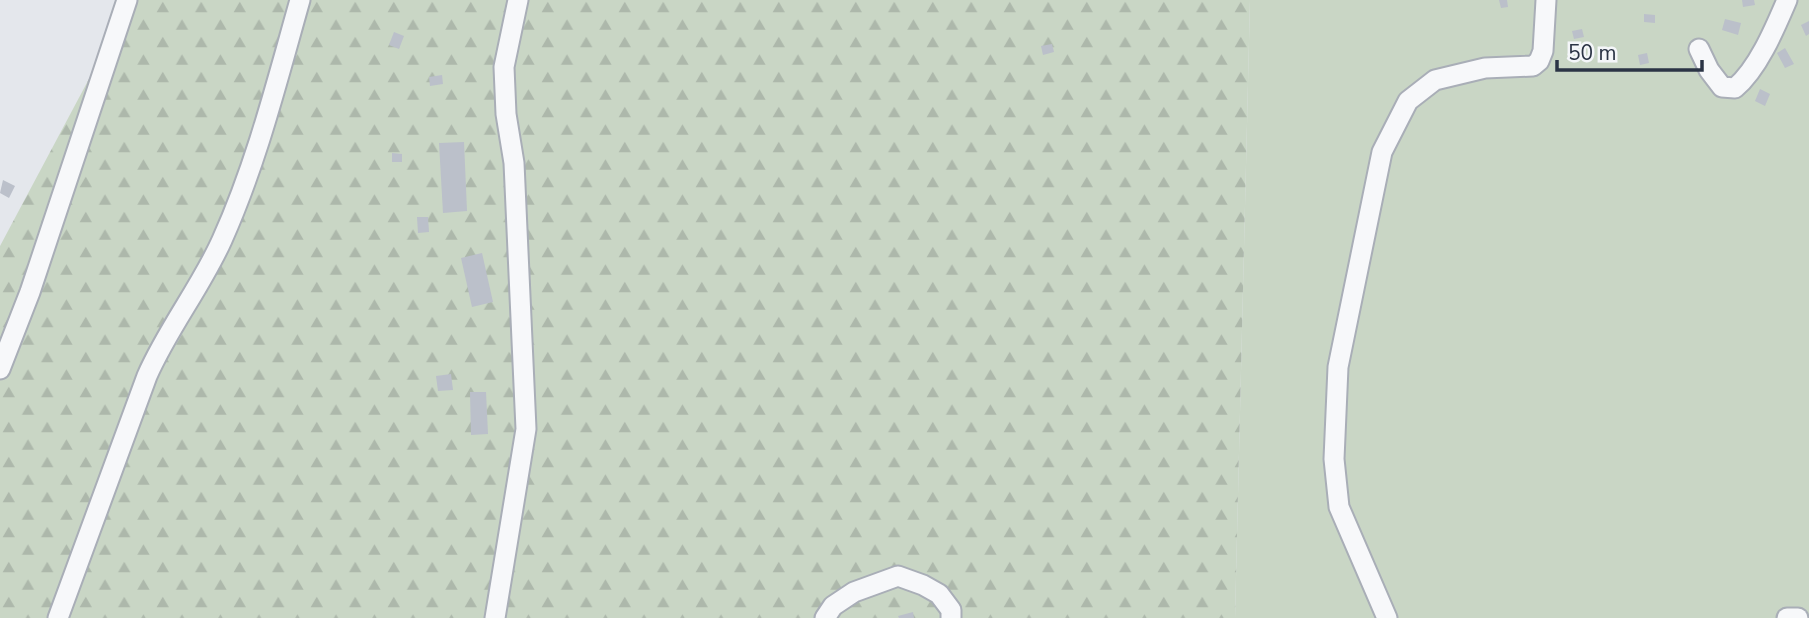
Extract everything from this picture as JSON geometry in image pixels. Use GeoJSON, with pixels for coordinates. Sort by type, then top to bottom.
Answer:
{"type":"FeatureCollection","features":[{"type":"Feature","properties":{"kind":"street"},"geometry":{"type":"LineString","coordinates":[[0,369],[30,292],[127,0]]}},
{"type":"Feature","properties":{"kind":"street"},"geometry":{"type":"LineString","coordinates":[[58,618],[147,376],[161,345],[221,242],[254,162],[300,0]]}},
{"type":"Feature","properties":{"kind":"street"},"geometry":{"type":"LineString","coordinates":[[495,618],[526,429],[514,163],[506,114],[504,67],[518,0]]}},
{"type":"Feature","properties":{"kind":"street"},"geometry":{"type":"LineString","coordinates":[[1387,618],[1339,507],[1334,459],[1338,367],[1382,152],[1408,101],[1435,80],[1485,68],[1533,66],[1539,61],[1543,51],[1546,0]]}},
{"type":"Feature","properties":{"kind":"street"},"geometry":{"type":"LineString","coordinates":[[1699,49],[1709,70],[1722,87],[1735,88],[1745,80],[1787,0]]}},
{"type":"Feature","properties":{"kind":"street"},"geometry":{"type":"LineString","coordinates":[[825,618],[833,606],[854,592],[898,576],[939,594],[951,610],[951,618]]}},
{"type":"Feature","properties":{"kind":"street"},"geometry":{"type":"LineString","coordinates":[[1787,618],[1798,618]]}},
{"type":"Feature","properties":{"kind":"green space"},"geometry":{"type":"Polygon","coordinates":[[[131,0],[1250,0],[1235,618],[0,618],[0,246],[131,0]]]}},
{"type":"Feature","properties":{"kind":"green space"},"geometry":{"type":"Polygon","coordinates":[[[1250,0],[1809,0],[1809,618],[1235,618],[1250,0]]]}},
{"type":"Feature","properties":{"kind":"building"},"geometry":{"type":"Polygon","coordinates":[[[1499,0],[1507,0],[1508,7],[1501,8],[1499,0]]]}},
{"type":"Feature","properties":{"kind":"building"},"geometry":{"type":"Polygon","coordinates":[[[1742,0],[1754,0],[1755,5],[1743,7],[1742,0]]]}},
{"type":"Feature","properties":{"kind":"building"},"geometry":{"type":"Polygon","coordinates":[[[1644,14],[1655,15],[1655,23],[1644,22],[1644,14]]]}},
{"type":"Feature","properties":{"kind":"building"},"geometry":{"type":"Polygon","coordinates":[[[1725,19],[1741,23],[1738,35],[1722,30],[1725,19]]]}},
{"type":"Feature","properties":{"kind":"building"},"geometry":{"type":"Polygon","coordinates":[[[1809,21],[1809,34],[1806,36],[1801,25],[1809,21]]]}},
{"type":"Feature","properties":{"kind":"building"},"geometry":{"type":"Polygon","coordinates":[[[1582,29],[1584,37],[1574,39],[1572,31],[1582,29]]]}},
{"type":"Feature","properties":{"kind":"building"},"geometry":{"type":"Polygon","coordinates":[[[394,32],[404,36],[399,49],[389,45],[394,32]]]}},
{"type":"Feature","properties":{"kind":"building"},"geometry":{"type":"Polygon","coordinates":[[[1052,44],[1054,52],[1043,55],[1041,46],[1052,44]]]}},
{"type":"Feature","properties":{"kind":"building"},"geometry":{"type":"Polygon","coordinates":[[[1785,48],[1794,64],[1785,68],[1777,53],[1785,48]]]}},
{"type":"Feature","properties":{"kind":"building"},"geometry":{"type":"Polygon","coordinates":[[[1647,53],[1649,63],[1640,65],[1638,55],[1647,53]]]}},
{"type":"Feature","properties":{"kind":"building"},"geometry":{"type":"Polygon","coordinates":[[[442,75],[443,84],[430,86],[429,77],[442,75]]]}},
{"type":"Feature","properties":{"kind":"building"},"geometry":{"type":"Polygon","coordinates":[[[1760,89],[1770,94],[1765,106],[1755,101],[1760,89]]]}},
{"type":"Feature","properties":{"kind":"building"},"geometry":{"type":"Polygon","coordinates":[[[464,142],[467,211],[443,213],[439,143],[464,142]]]}},
{"type":"Feature","properties":{"kind":"building"},"geometry":{"type":"Polygon","coordinates":[[[392,153],[402,154],[402,162],[392,162],[392,153]]]}},
{"type":"Feature","properties":{"kind":"building"},"geometry":{"type":"Polygon","coordinates":[[[3,180],[15,186],[9,198],[0,193],[3,180]]]}},
{"type":"Feature","properties":{"kind":"building"},"geometry":{"type":"Polygon","coordinates":[[[417,217],[428,217],[429,232],[418,233],[417,217]]]}},
{"type":"Feature","properties":{"kind":"building"},"geometry":{"type":"Polygon","coordinates":[[[482,253],[493,302],[472,307],[461,258],[482,253]]]}},
{"type":"Feature","properties":{"kind":"building"},"geometry":{"type":"Polygon","coordinates":[[[451,374],[453,390],[438,391],[436,376],[451,374]]]}},
{"type":"Feature","properties":{"kind":"building"},"geometry":{"type":"Polygon","coordinates":[[[470,392],[486,392],[488,434],[471,435],[470,392]]]}},
{"type":"Feature","properties":{"kind":"building"},"geometry":{"type":"Polygon","coordinates":[[[913,612],[914,618],[898,616],[913,612]]]}}]}
